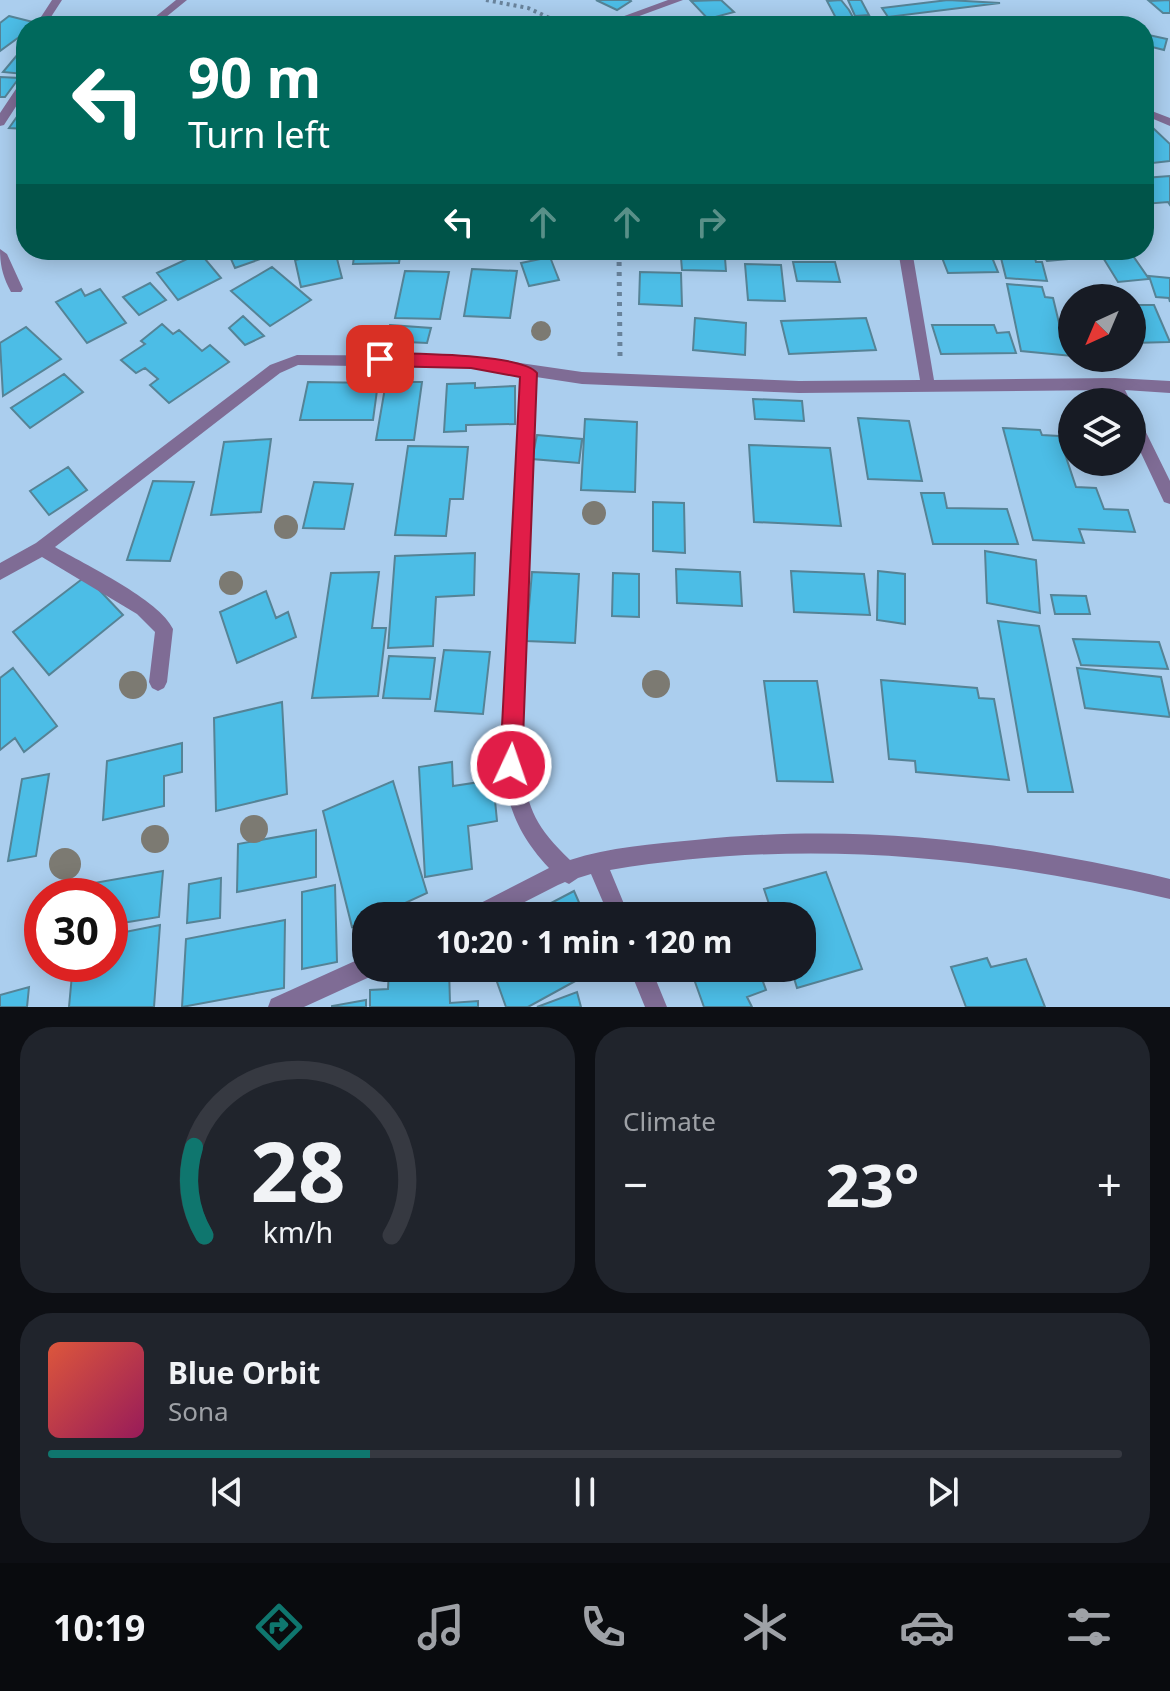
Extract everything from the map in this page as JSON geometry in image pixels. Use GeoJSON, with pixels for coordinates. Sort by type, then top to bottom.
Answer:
{"type":"FeatureCollection","features":[{"type":"Feature","properties":{"kind":"street"},"geometry":{"type":"LineString","coordinates":[[45,16],[57,0]]}},
{"type":"Feature","properties":{"kind":"street"},"geometry":{"type":"LineString","coordinates":[[162,16],[182,0]]}},
{"type":"Feature","properties":{"kind":"street"},"geometry":{"type":"LineString","coordinates":[[631,16],[678,0]]}},
{"type":"Feature","properties":{"kind":"street"},"geometry":{"type":"LineString","coordinates":[[0,122],[16,97]]}},
{"type":"Feature","properties":{"kind":"street"},"geometry":{"type":"LineString","coordinates":[[0,254],[16,289]]}},
{"type":"Feature","properties":{"kind":"street"},"geometry":{"type":"LineString","coordinates":[[907,260],[928,385]]}},
{"type":"Feature","properties":{"kind":"street"},"geometry":{"type":"LineString","coordinates":[[0,572],[42,548],[275,369],[297,360],[471,362],[529,373],[799,387],[1115,384],[1170,387]]}},
{"type":"Feature","properties":{"kind":"street"},"geometry":{"type":"LineString","coordinates":[[529,373],[511,765],[517,805],[529,833],[569,874]]}},
{"type":"Feature","properties":{"kind":"street"},"geometry":{"type":"LineString","coordinates":[[1115,384],[1117,388]]}},
{"type":"Feature","properties":{"kind":"street"},"geometry":{"type":"LineString","coordinates":[[1146,447],[1170,497]]}},
{"type":"Feature","properties":{"kind":"street"},"geometry":{"type":"LineString","coordinates":[[42,548],[143,608],[164,629],[158,682]]}},
{"type":"Feature","properties":{"kind":"street"},"geometry":{"type":"LineString","coordinates":[[503,902],[596,862],[714,847],[888,842],[992,852],[1069,864],[1170,889]]}},
{"type":"Feature","properties":{"kind":"street"},"geometry":{"type":"LineString","coordinates":[[596,862],[613,902]]}},
{"type":"Feature","properties":{"kind":"street"},"geometry":{"type":"LineString","coordinates":[[279,1007],[352,973]]}},
{"type":"Feature","properties":{"kind":"street"},"geometry":{"type":"LineString","coordinates":[[646,982],[656,1007]]}},
{"type":"Feature","properties":{"kind":"path"},"geometry":{"type":"LineString","coordinates":[[486,0],[528,8],[545,16]]}},
{"type":"Feature","properties":{"kind":"path"},"geometry":{"type":"LineString","coordinates":[[619,260],[620,378]]}},
{"type":"Feature","properties":{"kind":"building"},"geometry":{"type":"Polygon","coordinates":[[[596,0],[630,0],[631,1],[617,10],[596,0]]]}},
{"type":"Feature","properties":{"kind":"building"},"geometry":{"type":"Polygon","coordinates":[[[721,0],[734,12],[705,16],[691,1],[721,0]]]}},
{"type":"Feature","properties":{"kind":"building"},"geometry":{"type":"Polygon","coordinates":[[[841,0],[852,16],[835,16],[827,1],[841,0]]]}},
{"type":"Feature","properties":{"kind":"building"},"geometry":{"type":"Polygon","coordinates":[[[848,0],[861,0],[869,15],[855,16],[848,0]]]}},
{"type":"Feature","properties":{"kind":"building"},"geometry":{"type":"Polygon","coordinates":[[[948,0],[1000,3],[896,16],[887,16],[882,8],[948,0]]]}},
{"type":"Feature","properties":{"kind":"building"},"geometry":{"type":"Polygon","coordinates":[[[1170,0],[1170,13],[1163,13],[1149,1],[1170,0]]]}},
{"type":"Feature","properties":{"kind":"building"},"geometry":{"type":"Polygon","coordinates":[[[9,16],[16,18],[16,39],[0,51],[0,23],[9,16]]]}},
{"type":"Feature","properties":{"kind":"building"},"geometry":{"type":"Polygon","coordinates":[[[1154,36],[1167,39],[1164,50],[1154,48],[1154,36]]]}},
{"type":"Feature","properties":{"kind":"building"},"geometry":{"type":"Polygon","coordinates":[[[16,56],[16,73],[3,72],[16,56]]]}},
{"type":"Feature","properties":{"kind":"building"},"geometry":{"type":"Polygon","coordinates":[[[0,77],[16,78],[5,97],[0,97],[0,77]]]}},
{"type":"Feature","properties":{"kind":"building"},"geometry":{"type":"Polygon","coordinates":[[[1154,129],[1170,144],[1170,161],[1154,163],[1154,129]]]}},
{"type":"Feature","properties":{"kind":"building"},"geometry":{"type":"Polygon","coordinates":[[[1170,176],[1170,205],[1168,202],[1154,203],[1154,177],[1170,176]]]}},
{"type":"Feature","properties":{"kind":"building"},"geometry":{"type":"Polygon","coordinates":[[[185,260],[206,260],[221,278],[178,300],[157,273],[185,260]]]}},
{"type":"Feature","properties":{"kind":"building"},"geometry":{"type":"Polygon","coordinates":[[[231,260],[258,260],[235,268],[231,260]]]}},
{"type":"Feature","properties":{"kind":"building"},"geometry":{"type":"Polygon","coordinates":[[[295,260],[337,260],[342,278],[301,287],[295,260]]]}},
{"type":"Feature","properties":{"kind":"building"},"geometry":{"type":"Polygon","coordinates":[[[354,260],[399,260],[399,263],[353,264],[354,260]]]}},
{"type":"Feature","properties":{"kind":"building"},"geometry":{"type":"Polygon","coordinates":[[[551,260],[559,280],[529,286],[521,263],[551,260]]]}},
{"type":"Feature","properties":{"kind":"building"},"geometry":{"type":"Polygon","coordinates":[[[681,260],[725,260],[726,271],[682,270],[681,260]]]}},
{"type":"Feature","properties":{"kind":"building"},"geometry":{"type":"Polygon","coordinates":[[[943,260],[993,260],[998,272],[948,273],[943,260]]]}},
{"type":"Feature","properties":{"kind":"building"},"geometry":{"type":"Polygon","coordinates":[[[1002,260],[1036,260],[1042,262],[1047,281],[1006,278],[1002,260]]]}},
{"type":"Feature","properties":{"kind":"building"},"geometry":{"type":"Polygon","coordinates":[[[1104,260],[1136,260],[1149,279],[1118,282],[1104,260]]]}},
{"type":"Feature","properties":{"kind":"building"},"geometry":{"type":"Polygon","coordinates":[[[793,262],[835,262],[840,282],[797,281],[793,262]]]}},
{"type":"Feature","properties":{"kind":"building"},"geometry":{"type":"Polygon","coordinates":[[[745,264],[781,265],[785,301],[748,300],[745,264]]]}},
{"type":"Feature","properties":{"kind":"building"},"geometry":{"type":"Polygon","coordinates":[[[272,267],[311,300],[270,326],[231,291],[272,267]]]}},
{"type":"Feature","properties":{"kind":"building"},"geometry":{"type":"Polygon","coordinates":[[[472,269],[517,271],[510,318],[464,316],[472,269]]]}},
{"type":"Feature","properties":{"kind":"building"},"geometry":{"type":"Polygon","coordinates":[[[405,271],[449,272],[440,319],[395,318],[405,271]]]}},
{"type":"Feature","properties":{"kind":"building"},"geometry":{"type":"Polygon","coordinates":[[[640,272],[681,273],[682,306],[639,304],[640,272]]]}},
{"type":"Feature","properties":{"kind":"building"},"geometry":{"type":"Polygon","coordinates":[[[1149,276],[1170,278],[1170,302],[1169,298],[1156,297],[1149,276]]]}},
{"type":"Feature","properties":{"kind":"building"},"geometry":{"type":"Polygon","coordinates":[[[150,283],[166,300],[139,315],[123,297],[150,283]]]}},
{"type":"Feature","properties":{"kind":"building"},"geometry":{"type":"Polygon","coordinates":[[[1007,284],[1042,287],[1045,297],[1053,298],[1058,319],[1058,355],[1021,351],[1007,284]]]}},
{"type":"Feature","properties":{"kind":"building"},"geometry":{"type":"Polygon","coordinates":[[[81,289],[85,296],[100,289],[126,323],[87,343],[56,302],[81,289]]]}},
{"type":"Feature","properties":{"kind":"building"},"geometry":{"type":"Polygon","coordinates":[[[1146,305],[1154,305],[1170,342],[1146,343],[1146,305]]]}},
{"type":"Feature","properties":{"kind":"building"},"geometry":{"type":"Polygon","coordinates":[[[243,316],[264,336],[245,345],[229,328],[243,316]]]}},
{"type":"Feature","properties":{"kind":"building"},"geometry":{"type":"Polygon","coordinates":[[[695,318],[746,323],[745,355],[693,350],[695,318]]]}},
{"type":"Feature","properties":{"kind":"building"},"geometry":{"type":"Polygon","coordinates":[[[866,318],[876,350],[789,354],[781,321],[866,318]]]}},
{"type":"Feature","properties":{"kind":"building"},"geometry":{"type":"Polygon","coordinates":[[[162,324],[173,334],[179,330],[202,351],[210,345],[229,362],[169,403],[150,385],[158,379],[145,368],[136,373],[121,360],[145,344],[141,341],[162,324]]]}},
{"type":"Feature","properties":{"kind":"building"},"geometry":{"type":"Polygon","coordinates":[[[390,325],[431,328],[427,343],[386,341],[390,325]]]}},
{"type":"Feature","properties":{"kind":"building"},"geometry":{"type":"Polygon","coordinates":[[[932,325],[994,325],[997,333],[1009,332],[1016,353],[941,354],[932,325]]]}},
{"type":"Feature","properties":{"kind":"building"},"geometry":{"type":"Polygon","coordinates":[[[26,327],[61,359],[3,396],[0,343],[26,327]]]}},
{"type":"Feature","properties":{"kind":"building"},"geometry":{"type":"Polygon","coordinates":[[[64,374],[83,392],[30,428],[11,408],[64,374]]]}},
{"type":"Feature","properties":{"kind":"building"},"geometry":{"type":"Polygon","coordinates":[[[308,382],[378,383],[373,420],[300,420],[308,382]]]}},
{"type":"Feature","properties":{"kind":"building"},"geometry":{"type":"Polygon","coordinates":[[[386,382],[422,382],[414,440],[376,440],[386,382]]]}},
{"type":"Feature","properties":{"kind":"building"},"geometry":{"type":"Polygon","coordinates":[[[475,383],[475,388],[515,386],[515,424],[466,425],[466,431],[444,432],[447,384],[475,383]]]}},
{"type":"Feature","properties":{"kind":"building"},"geometry":{"type":"Polygon","coordinates":[[[753,399],[802,401],[804,421],[755,419],[753,399]]]}},
{"type":"Feature","properties":{"kind":"building"},"geometry":{"type":"Polygon","coordinates":[[[858,418],[909,421],[922,481],[868,479],[858,418]]]}},
{"type":"Feature","properties":{"kind":"building"},"geometry":{"type":"Polygon","coordinates":[[[585,419],[637,422],[635,492],[581,490],[585,419]]]}},
{"type":"Feature","properties":{"kind":"building"},"geometry":{"type":"Polygon","coordinates":[[[1003,428],[1040,430],[1042,435],[1058,436],[1058,476],[1072,476],[1076,487],[1096,488],[1104,509],[1128,510],[1135,532],[1079,529],[1084,543],[1033,540],[1003,428]]]}},
{"type":"Feature","properties":{"kind":"building"},"geometry":{"type":"Polygon","coordinates":[[[537,435],[582,439],[579,463],[532,459],[537,435]]]}},
{"type":"Feature","properties":{"kind":"building"},"geometry":{"type":"Polygon","coordinates":[[[271,439],[261,512],[211,515],[224,442],[271,439]]]}},
{"type":"Feature","properties":{"kind":"building"},"geometry":{"type":"Polygon","coordinates":[[[749,445],[830,448],[841,526],[754,522],[749,445]]]}},
{"type":"Feature","properties":{"kind":"building"},"geometry":{"type":"Polygon","coordinates":[[[408,446],[468,447],[463,499],[450,499],[446,536],[395,535],[408,446]]]}},
{"type":"Feature","properties":{"kind":"building"},"geometry":{"type":"Polygon","coordinates":[[[68,467],[87,490],[49,515],[30,491],[68,467]]]}},
{"type":"Feature","properties":{"kind":"building"},"geometry":{"type":"Polygon","coordinates":[[[153,481],[194,482],[170,561],[127,560],[153,481]]]}},
{"type":"Feature","properties":{"kind":"building"},"geometry":{"type":"Polygon","coordinates":[[[314,482],[353,484],[344,529],[303,528],[314,482]]]}},
{"type":"Feature","properties":{"kind":"building"},"geometry":{"type":"Polygon","coordinates":[[[921,493],[944,493],[947,508],[1007,509],[1018,544],[933,544],[921,493]]]}},
{"type":"Feature","properties":{"kind":"building"},"geometry":{"type":"Polygon","coordinates":[[[653,502],[684,503],[685,553],[653,551],[653,502]]]}},
{"type":"Feature","properties":{"kind":"building"},"geometry":{"type":"Polygon","coordinates":[[[985,551],[1036,560],[1040,613],[987,603],[985,551]]]}},
{"type":"Feature","properties":{"kind":"building"},"geometry":{"type":"Polygon","coordinates":[[[475,553],[474,595],[436,597],[433,646],[388,648],[395,556],[475,553]]]}},
{"type":"Feature","properties":{"kind":"building"},"geometry":{"type":"Polygon","coordinates":[[[676,569],[740,572],[742,606],[677,603],[676,569]]]}},
{"type":"Feature","properties":{"kind":"building"},"geometry":{"type":"Polygon","coordinates":[[[791,571],[864,574],[870,615],[794,612],[791,571]]]}},
{"type":"Feature","properties":{"kind":"building"},"geometry":{"type":"Polygon","coordinates":[[[878,571],[905,574],[905,624],[877,620],[878,571]]]}},
{"type":"Feature","properties":{"kind":"building"},"geometry":{"type":"Polygon","coordinates":[[[379,572],[372,628],[386,628],[378,696],[312,698],[331,573],[379,572]]]}},
{"type":"Feature","properties":{"kind":"building"},"geometry":{"type":"Polygon","coordinates":[[[532,572],[579,574],[575,643],[526,641],[532,572]]]}},
{"type":"Feature","properties":{"kind":"building"},"geometry":{"type":"Polygon","coordinates":[[[613,573],[639,574],[639,617],[612,616],[613,573]]]}},
{"type":"Feature","properties":{"kind":"building"},"geometry":{"type":"Polygon","coordinates":[[[86,576],[123,615],[49,675],[13,632],[86,576]]]}},
{"type":"Feature","properties":{"kind":"building"},"geometry":{"type":"Polygon","coordinates":[[[266,591],[276,618],[288,612],[296,637],[237,663],[220,612],[266,591]]]}},
{"type":"Feature","properties":{"kind":"building"},"geometry":{"type":"Polygon","coordinates":[[[1051,595],[1086,596],[1090,614],[1055,614],[1051,595]]]}},
{"type":"Feature","properties":{"kind":"building"},"geometry":{"type":"Polygon","coordinates":[[[998,621],[1039,626],[1073,792],[1028,792],[998,621]]]}},
{"type":"Feature","properties":{"kind":"building"},"geometry":{"type":"Polygon","coordinates":[[[1073,639],[1159,642],[1168,669],[1081,665],[1073,639]]]}},
{"type":"Feature","properties":{"kind":"building"},"geometry":{"type":"Polygon","coordinates":[[[444,650],[490,652],[483,714],[435,711],[444,650]]]}},
{"type":"Feature","properties":{"kind":"building"},"geometry":{"type":"Polygon","coordinates":[[[389,656],[435,658],[430,699],[383,698],[389,656]]]}},
{"type":"Feature","properties":{"kind":"building"},"geometry":{"type":"Polygon","coordinates":[[[13,668],[57,726],[24,752],[15,738],[0,750],[0,678],[13,668]]]}},
{"type":"Feature","properties":{"kind":"building"},"geometry":{"type":"Polygon","coordinates":[[[1077,668],[1161,677],[1170,717],[1085,708],[1077,668]]]}},
{"type":"Feature","properties":{"kind":"building"},"geometry":{"type":"Polygon","coordinates":[[[881,680],[977,688],[979,698],[994,699],[1009,780],[916,772],[915,761],[889,759],[881,680]]]}},
{"type":"Feature","properties":{"kind":"building"},"geometry":{"type":"Polygon","coordinates":[[[764,681],[817,681],[833,782],[777,781],[764,681]]]}},
{"type":"Feature","properties":{"kind":"building"},"geometry":{"type":"Polygon","coordinates":[[[282,702],[287,794],[216,811],[214,718],[282,702]]]}},
{"type":"Feature","properties":{"kind":"building"},"geometry":{"type":"Polygon","coordinates":[[[182,743],[182,772],[164,776],[164,806],[103,820],[107,761],[182,743]]]}},
{"type":"Feature","properties":{"kind":"building"},"geometry":{"type":"Polygon","coordinates":[[[452,762],[453,786],[493,780],[497,821],[468,826],[472,869],[425,877],[419,767],[452,762]]]}},
{"type":"Feature","properties":{"kind":"building"},"geometry":{"type":"Polygon","coordinates":[[[49,774],[36,856],[8,861],[22,779],[49,774]]]}},
{"type":"Feature","properties":{"kind":"building"},"geometry":{"type":"Polygon","coordinates":[[[393,781],[427,893],[407,902],[352,902],[352,927],[323,811],[393,781]]]}},
{"type":"Feature","properties":{"kind":"building"},"geometry":{"type":"Polygon","coordinates":[[[316,830],[316,877],[237,892],[238,844],[316,830]]]}},
{"type":"Feature","properties":{"kind":"building"},"geometry":{"type":"Polygon","coordinates":[[[163,871],[159,917],[128,922],[128,878],[123,878],[163,871]]]}},
{"type":"Feature","properties":{"kind":"building"},"geometry":{"type":"Polygon","coordinates":[[[826,872],[862,969],[797,988],[795,982],[816,982],[816,902],[768,902],[764,889],[826,872]]]}},
{"type":"Feature","properties":{"kind":"building"},"geometry":{"type":"Polygon","coordinates":[[[221,878],[220,918],[187,923],[189,884],[221,878]]]}},
{"type":"Feature","properties":{"kind":"building"},"geometry":{"type":"Polygon","coordinates":[[[335,885],[337,962],[302,969],[302,892],[335,885]]]}},
{"type":"Feature","properties":{"kind":"building"},"geometry":{"type":"Polygon","coordinates":[[[574,891],[579,902],[553,902],[574,891]]]}},
{"type":"Feature","properties":{"kind":"building"},"geometry":{"type":"Polygon","coordinates":[[[285,920],[284,988],[182,1007],[186,939],[285,920]]]}},
{"type":"Feature","properties":{"kind":"building"},"geometry":{"type":"Polygon","coordinates":[[[160,925],[154,1007],[69,1007],[71,982],[128,982],[128,931],[160,925]]]}},
{"type":"Feature","properties":{"kind":"building"},"geometry":{"type":"Polygon","coordinates":[[[987,958],[991,967],[1026,959],[1045,1007],[966,1007],[951,967],[987,958]]]}},
{"type":"Feature","properties":{"kind":"building"},"geometry":{"type":"Polygon","coordinates":[[[388,982],[449,982],[450,1003],[478,1001],[478,1007],[370,1007],[370,990],[388,989],[388,982]]]}},
{"type":"Feature","properties":{"kind":"building"},"geometry":{"type":"Polygon","coordinates":[[[497,982],[574,982],[528,1007],[506,1007],[497,982]]]}},
{"type":"Feature","properties":{"kind":"building"},"geometry":{"type":"Polygon","coordinates":[[[695,982],[763,982],[766,990],[747,997],[752,1007],[704,1007],[695,982]]]}},
{"type":"Feature","properties":{"kind":"building"},"geometry":{"type":"Polygon","coordinates":[[[29,987],[27,1007],[0,1007],[0,995],[29,987]]]}},
{"type":"Feature","properties":{"kind":"building"},"geometry":{"type":"Polygon","coordinates":[[[577,992],[581,1007],[537,1007],[577,992]]]}},
{"type":"Feature","properties":{"kind":"building"},"geometry":{"type":"Polygon","coordinates":[[[366,1000],[366,1007],[332,1007],[332,1006],[366,1000]]]}},
{"type":"Feature","properties":{"kind":"route"},"geometry":{"type":"LineString","coordinates":[[380,359],[471,362],[529,373],[511,765]]}}]}
